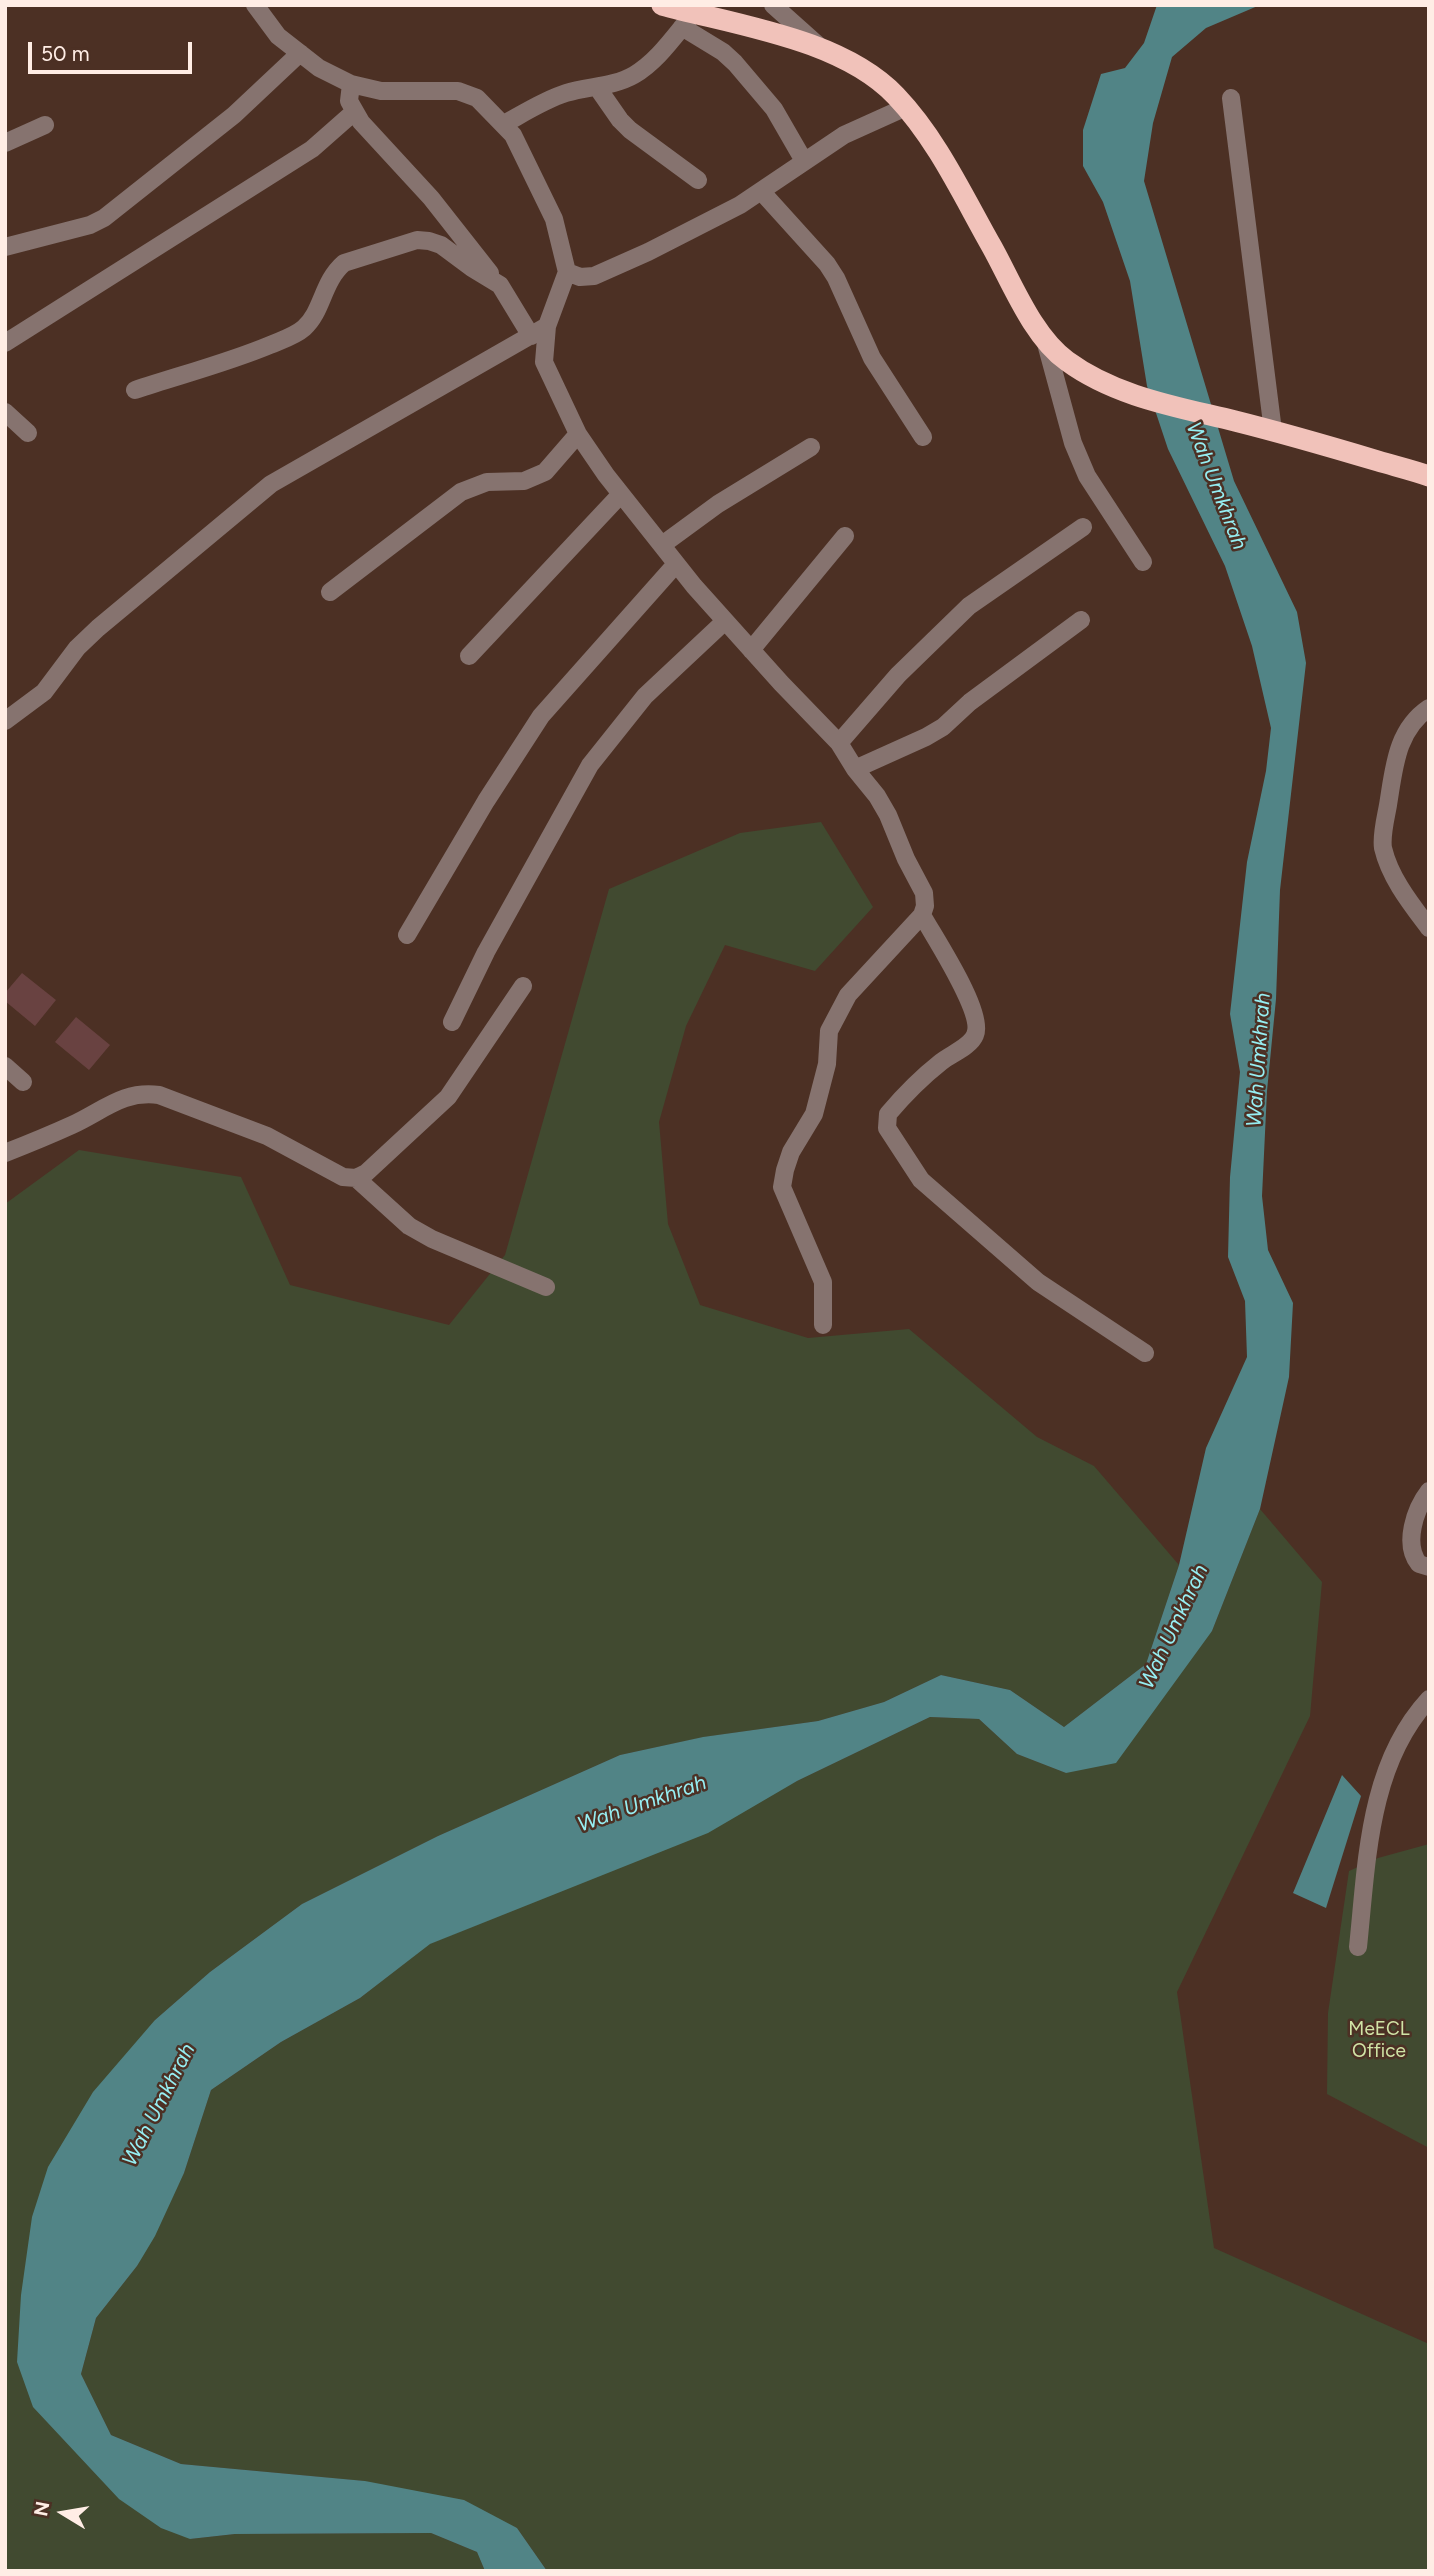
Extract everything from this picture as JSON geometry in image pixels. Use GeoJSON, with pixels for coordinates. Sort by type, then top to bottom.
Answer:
{"type":"FeatureCollection","features":[{"type":"Feature","properties":{"kind":"highway"},"geometry":{"type":"LineString","coordinates":[[662,5],[688,20],[820,47],[845,58],[895,95],[921,125],[1021,301],[1045,338],[1065,360],[1090,376],[1133,396],[1244,423],[1429,476]]}},
{"type":"Feature","properties":{"kind":"street"},"geometry":{"type":"LineString","coordinates":[[255,5],[278,36],[320,68],[351,84],[381,91],[458,91],[478,98],[513,135],[554,219],[567,272],[547,326],[544,362],[578,434],[676,564],[751,650],[839,743],[888,815],[924,893],[925,906],[922,915],[848,995],[829,1031],[827,1065],[814,1114],[791,1152],[785,1170],[782,1187],[823,1282],[823,1325]]}},
{"type":"Feature","properties":{"kind":"street"},"geometry":{"type":"LineString","coordinates":[[773,5],[820,47]]}},
{"type":"Feature","properties":{"kind":"street"},"geometry":{"type":"LineString","coordinates":[[504,124],[550,99],[623,81],[636,74],[655,58],[688,20],[735,63],[774,109],[804,161]]}},
{"type":"Feature","properties":{"kind":"street"},"geometry":{"type":"LineString","coordinates":[[5,247],[90,225],[104,218],[234,115],[300,53]]}},
{"type":"Feature","properties":{"kind":"street"},"geometry":{"type":"LineString","coordinates":[[351,84],[349,101],[361,122],[431,198],[506,292],[531,336]]}},
{"type":"Feature","properties":{"kind":"street"},"geometry":{"type":"LineString","coordinates":[[597,87],[620,120],[698,180]]}},
{"type":"Feature","properties":{"kind":"street"},"geometry":{"type":"LineString","coordinates":[[1231,98],[1273,431]]}},
{"type":"Feature","properties":{"kind":"street"},"geometry":{"type":"LineString","coordinates":[[567,272],[594,276],[707,222],[740,205],[844,135],[906,107]]}},
{"type":"Feature","properties":{"kind":"street"},"geometry":{"type":"LineString","coordinates":[[5,343],[312,149],[354,112]]}},
{"type":"Feature","properties":{"kind":"street"},"geometry":{"type":"LineString","coordinates":[[5,143],[45,125]]}},
{"type":"Feature","properties":{"kind":"street"},"geometry":{"type":"LineString","coordinates":[[761,191],[827,264],[872,358],[923,437]]}},
{"type":"Feature","properties":{"kind":"street"},"geometry":{"type":"LineString","coordinates":[[135,390],[252,352],[291,336],[305,327],[319,305],[327,284],[344,263],[395,246],[417,240],[441,245],[496,282]]}},
{"type":"Feature","properties":{"kind":"street"},"geometry":{"type":"LineString","coordinates":[[5,721],[44,692],[77,648],[97,628],[271,484],[547,326]]}},
{"type":"Feature","properties":{"kind":"street"},"geometry":{"type":"LineString","coordinates":[[1045,338],[1073,443],[1087,476],[1143,562]]}},
{"type":"Feature","properties":{"kind":"street"},"geometry":{"type":"LineString","coordinates":[[5,412],[28,433]]}},
{"type":"Feature","properties":{"kind":"street"},"geometry":{"type":"LineString","coordinates":[[330,592],[461,492],[487,482],[524,481],[545,471],[578,434]]}},
{"type":"Feature","properties":{"kind":"street"},"geometry":{"type":"LineString","coordinates":[[662,545],[718,504],[811,447]]}},
{"type":"Feature","properties":{"kind":"street"},"geometry":{"type":"LineString","coordinates":[[469,656],[621,494]]}},
{"type":"Feature","properties":{"kind":"street"},"geometry":{"type":"LineString","coordinates":[[839,743],[898,674],[970,606],[1083,527]]}},
{"type":"Feature","properties":{"kind":"street"},"geometry":{"type":"LineString","coordinates":[[751,650],[845,536]]}},
{"type":"Feature","properties":{"kind":"street"},"geometry":{"type":"LineString","coordinates":[[407,935],[486,801],[541,716],[676,564]]}},
{"type":"Feature","properties":{"kind":"street"},"geometry":{"type":"LineString","coordinates":[[855,769],[943,727],[970,702],[1081,620]]}},
{"type":"Feature","properties":{"kind":"street"},"geometry":{"type":"LineString","coordinates":[[452,1022],[486,952],[590,765],[645,696],[725,621]]}},
{"type":"Feature","properties":{"kind":"street"},"geometry":{"type":"LineString","coordinates":[[1429,708],[1410,724],[1396,754],[1382,846],[1391,870],[1408,900],[1429,928]]}},
{"type":"Feature","properties":{"kind":"street"},"geometry":{"type":"LineString","coordinates":[[922,915],[964,989],[977,1019],[976,1030],[971,1041],[942,1061],[903,1096],[888,1114],[887,1128],[921,1180],[1038,1282],[1145,1353]]}},
{"type":"Feature","properties":{"kind":"street"},"geometry":{"type":"LineString","coordinates":[[5,1153],[71,1125],[127,1096],[142,1093],[159,1095],[257,1132],[342,1177],[356,1178],[366,1173],[448,1097],[523,986]]}},
{"type":"Feature","properties":{"kind":"street"},"geometry":{"type":"LineString","coordinates":[[5,1066],[23,1082]]}},
{"type":"Feature","properties":{"kind":"street"},"geometry":{"type":"LineString","coordinates":[[356,1178],[385,1206],[420,1233],[546,1287]]}},
{"type":"Feature","properties":{"kind":"street"},"geometry":{"type":"LineString","coordinates":[[1429,1491],[1421,1501],[1415,1518],[1411,1548],[1419,1564],[1429,1567]]}},
{"type":"Feature","properties":{"kind":"street"},"geometry":{"type":"LineString","coordinates":[[1358,1947],[1369,1839],[1382,1779],[1414,1715],[1429,1699]]}},
{"type":"Feature","properties":{"kind":"green space"},"geometry":{"type":"Polygon","coordinates":[[[821,822],[873,907],[815,971],[725,945],[686,1026],[659,1122],[668,1224],[700,1305],[808,1338],[909,1329],[1037,1437],[1094,1466],[1179,1565],[1146,1664],[1064,1727],[1010,1690],[941,1675],[884,1702],[818,1721],[704,1737],[620,1755],[438,1836],[302,1904],[210,1972],[155,2020],[17,2362],[190,2539],[235,2534],[431,2533],[477,2552],[485,2571],[5,2571],[5,1204],[79,1150],[241,1177],[290,1285],[449,1325],[505,1255],[609,889],[740,833],[821,822]]]}},
{"type":"Feature","properties":{"kind":"green space"},"geometry":{"type":"Polygon","coordinates":[[[1260,1509],[1322,1582],[1310,1716],[1177,1992],[1214,2248],[1429,2344],[1429,2571],[547,2571],[517,2528],[364,2481],[181,2464],[111,2435],[81,2374],[96,2318],[137,2266],[184,2173],[211,2090],[281,2042],[360,1998],[429,1944],[532,1902],[930,1717],[979,1719],[1017,1754],[1066,1773],[1212,1631],[1260,1509]]]}},
{"type":"Feature","properties":{"kind":"green space","name":"MeECL Office"},"geometry":{"type":"Polygon","coordinates":[[[1429,1844],[1429,2148],[1327,2094],[1328,2013],[1349,1871],[1378,1858],[1429,1844]]]}},
{"type":"Feature","properties":{"kind":"water","name":"Wah Umkhrah"},"geometry":{"type":"Polygon","coordinates":[[[1157,5],[1260,5],[1206,28],[1172,57],[1153,123],[1144,181],[1234,481],[1297,612],[1306,663],[1280,890],[1276,999],[1267,1091],[1262,1196],[1268,1250],[1293,1303],[1289,1377],[1260,1509],[1212,1631],[1116,1763],[1066,1773],[1017,1754],[979,1719],[930,1717],[797,1781],[708,1833],[430,1944],[360,1998],[281,2042],[211,2090],[184,2173],[155,2236],[137,2266],[96,2318],[81,2374],[111,2435],[181,2464],[365,2481],[464,2500],[517,2528],[547,2571],[485,2571],[477,2552],[431,2533],[235,2534],[190,2539],[161,2528],[119,2499],[33,2407],[17,2362],[21,2295],[32,2217],[48,2167],[93,2092],[155,2020],[210,1972],[302,1904],[438,1836],[620,1755],[703,1737],[818,1721],[884,1702],[941,1675],[1010,1690],[1064,1727],[1146,1664],[1179,1565],[1206,1448],[1247,1357],[1245,1301],[1228,1257],[1230,1177],[1240,1072],[1230,1014],[1247,862],[1266,771],[1271,728],[1252,646],[1225,566],[1168,449],[1147,386],[1130,281],[1103,202],[1083,166],[1083,130],[1101,74],[1125,68],[1144,43],[1157,5]]]}},
{"type":"Feature","properties":{"kind":"water"},"geometry":{"type":"Polygon","coordinates":[[[1342,1775],[1361,1796],[1326,1908],[1293,1893],[1342,1775]]]}},
{"type":"Feature","properties":{"kind":"building"},"geometry":{"type":"Polygon","coordinates":[[[22,973],[56,1000],[35,1026],[5,1001],[5,993],[22,973]]]}},
{"type":"Feature","properties":{"kind":"building"},"geometry":{"type":"Polygon","coordinates":[[[76,1017],[110,1045],[89,1070],[55,1042],[76,1017]]]}}]}
